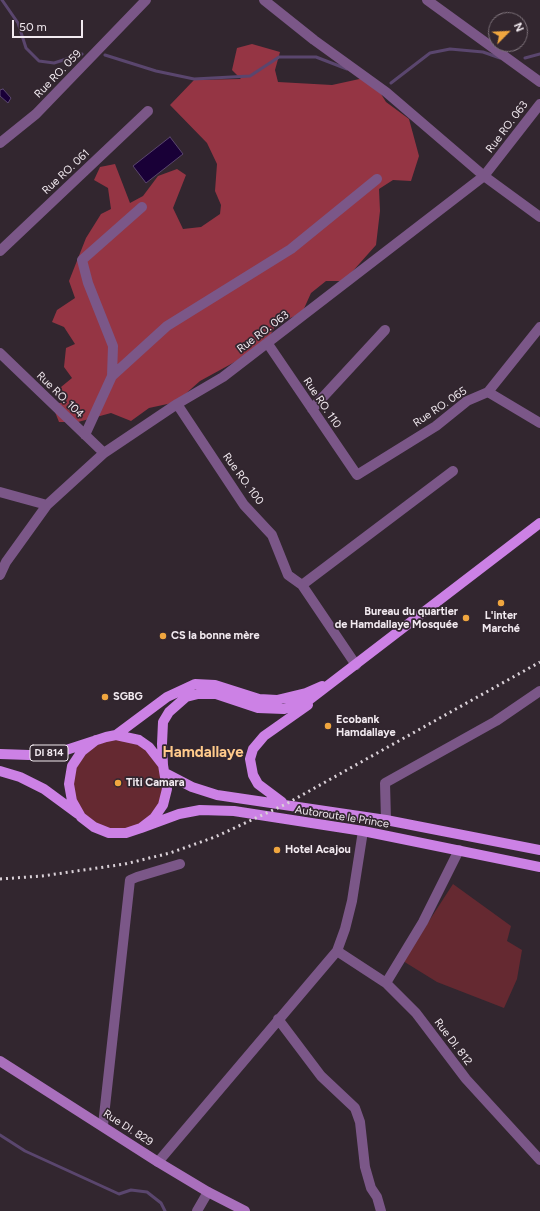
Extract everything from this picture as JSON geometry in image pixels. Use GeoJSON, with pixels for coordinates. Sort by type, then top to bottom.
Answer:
{"type":"FeatureCollection","features":[{"type":"Feature","properties":{"kind":"main road"},"geometry":{"type":"LineString","coordinates":[[0,771],[20,777],[44,789],[94,827],[109,833],[126,833],[141,828],[154,818],[163,804],[167,789],[164,769],[163,722],[169,712],[186,697],[198,694],[216,694],[258,708],[284,709],[309,700],[540,523]]}},
{"type":"Feature","properties":{"kind":"main road"},"geometry":{"type":"LineString","coordinates":[[81,817],[72,802],[69,784],[72,766],[82,751],[96,740],[116,735],[167,697],[195,684],[215,685],[259,699],[277,700],[306,693],[335,681]]}},
{"type":"Feature","properties":{"kind":"main road"},"geometry":{"type":"LineString","coordinates":[[285,804],[258,784],[252,775],[250,759],[253,749],[264,736],[313,702],[335,681]]}},
{"type":"Feature","properties":{"kind":"main road"},"geometry":{"type":"LineString","coordinates":[[116,735],[139,740],[149,747],[164,769]]}},
{"type":"Feature","properties":{"kind":"main road","name":"DI 814"},"geometry":{"type":"LineString","coordinates":[[0,754],[29,755],[57,753],[96,740]]}},
{"type":"Feature","properties":{"kind":"main road","name":"Autoroute le Prince"},"geometry":{"type":"LineString","coordinates":[[164,769],[192,787],[217,795],[386,820],[540,850]]}},
{"type":"Feature","properties":{"kind":"main road","name":"Autoroute le Prince"},"geometry":{"type":"LineString","coordinates":[[141,828],[179,814],[200,810],[234,812],[363,831],[540,867]]}},
{"type":"Feature","properties":{"kind":"street","name":"Rue RO. 059"},"geometry":{"type":"LineString","coordinates":[[0,143],[36,114],[146,0]]}},
{"type":"Feature","properties":{"kind":"street"},"geometry":{"type":"LineString","coordinates":[[264,0],[314,40],[386,92],[484,176],[540,217]]}},
{"type":"Feature","properties":{"kind":"street"},"geometry":{"type":"LineString","coordinates":[[427,0],[540,82]]}},
{"type":"Feature","properties":{"kind":"street","name":"Rue RO. 063"},"geometry":{"type":"LineString","coordinates":[[0,575],[6,562],[47,505],[104,454],[177,404],[223,377],[268,344],[484,176],[540,104]]}},
{"type":"Feature","properties":{"kind":"street","name":"Rue RO. 061"},"geometry":{"type":"LineString","coordinates":[[0,251],[148,110]]}},
{"type":"Feature","properties":{"kind":"street"},"geometry":{"type":"LineString","coordinates":[[112,376],[167,326],[291,250],[377,179]]}},
{"type":"Feature","properties":{"kind":"street"},"geometry":{"type":"LineString","coordinates":[[85,435],[112,376],[113,346],[88,282],[82,260],[142,207]]}},
{"type":"Feature","properties":{"kind":"street"},"geometry":{"type":"LineString","coordinates":[[540,328],[488,392],[540,423]]}},
{"type":"Feature","properties":{"kind":"street"},"geometry":{"type":"LineString","coordinates":[[312,408],[385,330]]}},
{"type":"Feature","properties":{"kind":"street","name":"Rue RO. 110"},"geometry":{"type":"LineString","coordinates":[[268,344],[356,475]]}},
{"type":"Feature","properties":{"kind":"street","name":"Rue RO. 104"},"geometry":{"type":"LineString","coordinates":[[0,353],[104,454]]}},
{"type":"Feature","properties":{"kind":"street","name":"Rue RO. 065"},"geometry":{"type":"LineString","coordinates":[[356,475],[436,426],[467,400],[488,392]]}},
{"type":"Feature","properties":{"kind":"street","name":"Rue RO. 100"},"geometry":{"type":"LineString","coordinates":[[177,404],[244,505],[272,535],[288,575],[302,585],[356,665]]}},
{"type":"Feature","properties":{"kind":"street"},"geometry":{"type":"LineString","coordinates":[[302,585],[453,471]]}},
{"type":"Feature","properties":{"kind":"street"},"geometry":{"type":"LineString","coordinates":[[0,492],[47,505]]}},
{"type":"Feature","properties":{"kind":"street"},"geometry":{"type":"LineString","coordinates":[[386,820],[385,783],[496,721],[540,691]]}},
{"type":"Feature","properties":{"kind":"street"},"geometry":{"type":"LineString","coordinates":[[158,1162],[337,951],[346,929],[363,831]]}},
{"type":"Feature","properties":{"kind":"street"},"geometry":{"type":"LineString","coordinates":[[386,983],[423,922],[459,850]]}},
{"type":"Feature","properties":{"kind":"street"},"geometry":{"type":"LineString","coordinates":[[103,1125],[130,880],[137,876],[180,864]]}},
{"type":"Feature","properties":{"kind":"street","name":"Rue DI. 812"},"geometry":{"type":"LineString","coordinates":[[337,951],[386,983],[416,1013],[466,1079],[540,1160]]}},
{"type":"Feature","properties":{"kind":"street"},"geometry":{"type":"LineString","coordinates":[[278,1019],[321,1076],[355,1108],[360,1122],[365,1167],[377,1198],[380,1211]]}},
{"type":"Feature","properties":{"kind":"street","name":"Rue DI. 829"},"geometry":{"type":"LineString","coordinates":[[0,1061],[103,1125],[158,1162],[208,1192],[245,1211]]}},
{"type":"Feature","properties":{"kind":"street"},"geometry":{"type":"LineString","coordinates":[[197,1211],[208,1192]]}},
{"type":"Feature","properties":{"kind":"shaded area"},"geometry":{"type":"Polygon","coordinates":[[[252,44],[280,52],[275,70],[278,82],[332,85],[364,78],[381,94],[386,102],[409,119],[419,156],[411,181],[393,180],[379,189],[380,211],[376,245],[344,281],[326,281],[311,293],[302,313],[276,324],[268,340],[242,358],[200,381],[182,397],[172,403],[149,408],[131,421],[111,413],[78,422],[59,422],[55,412],[58,403],[67,403],[61,387],[72,378],[64,367],[66,348],[75,344],[64,327],[52,322],[57,310],[75,298],[69,281],[86,238],[101,214],[111,209],[108,188],[94,180],[100,167],[115,164],[130,203],[143,196],[158,176],[177,169],[186,175],[173,208],[183,229],[201,227],[220,214],[221,205],[215,191],[217,164],[207,143],[170,105],[194,80],[241,79],[232,70],[237,48],[252,44]]]}},
{"type":"Feature","properties":{"kind":"shaded area"},"geometry":{"type":"Polygon","coordinates":[[[3,89],[11,98],[8,103],[0,96],[0,90],[3,89]]]}},
{"type":"Feature","properties":{"kind":"shaded area"},"geometry":{"type":"Polygon","coordinates":[[[170,137],[183,154],[146,183],[133,166],[170,137]]]}},
{"type":"Feature","properties":{"kind":"shaded area"},"geometry":{"type":"Polygon","coordinates":[[[118,740],[135,744],[150,753],[159,768],[163,785],[159,802],[150,817],[135,826],[118,830],[101,826],[86,817],[77,802],[73,785],[77,768],[86,753],[101,744],[118,740]]]}},
{"type":"Feature","properties":{"kind":"shaded area"},"geometry":{"type":"Polygon","coordinates":[[[453,884],[511,926],[507,941],[522,950],[517,979],[504,1008],[437,982],[403,961],[453,884]]]}},
{"type":"Feature","properties":{"kind":"waterway"},"geometry":{"type":"LineString","coordinates":[[2,0],[18,23],[26,48],[39,61],[54,63],[82,54]]}},
{"type":"Feature","properties":{"kind":"waterway"},"geometry":{"type":"LineString","coordinates":[[391,83],[430,53],[450,49],[483,52],[500,58]]}},
{"type":"Feature","properties":{"kind":"waterway"},"geometry":{"type":"LineString","coordinates":[[525,58],[540,54]]}},
{"type":"Feature","properties":{"kind":"waterway"},"geometry":{"type":"LineString","coordinates":[[105,55],[156,71],[194,79],[250,76],[279,57],[316,57],[347,69]]}},
{"type":"Feature","properties":{"kind":"waterway"},"geometry":{"type":"LineString","coordinates":[[0,1135],[25,1151],[119,1194],[131,1190],[147,1192],[161,1203],[165,1211]]}},
{"type":"Feature","properties":{"kind":"railway"},"geometry":{"type":"LineString","coordinates":[[0,879],[42,876],[125,864],[170,853],[215,837],[286,804],[540,662]]}},
{"type":"Feature","properties":{"kind":"place","name":"L'inter Marché"},"geometry":{"type":"Point","coordinates":[501,603]}},
{"type":"Feature","properties":{"kind":"place","name":"Bureau du quartier de Hamdallaye Mosquée"},"geometry":{"type":"Point","coordinates":[466,618]}},
{"type":"Feature","properties":{"kind":"place","name":"CS la bonne mère"},"geometry":{"type":"Point","coordinates":[163,636]}},
{"type":"Feature","properties":{"kind":"place","name":"SGBG"},"geometry":{"type":"Point","coordinates":[105,697]}},
{"type":"Feature","properties":{"kind":"place","name":"Ecobank Hamdallaye"},"geometry":{"type":"Point","coordinates":[328,726]}},
{"type":"Feature","properties":{"kind":"place","name":"Titi Camara"},"geometry":{"type":"Point","coordinates":[118,783]}},
{"type":"Feature","properties":{"kind":"place","name":"Hotel Acajou"},"geometry":{"type":"Point","coordinates":[277,850]}},
{"type":"Feature","properties":{"kind":"district","name":"Hamdallaye"},"geometry":{"type":"Point","coordinates":[203,753]}}]}
